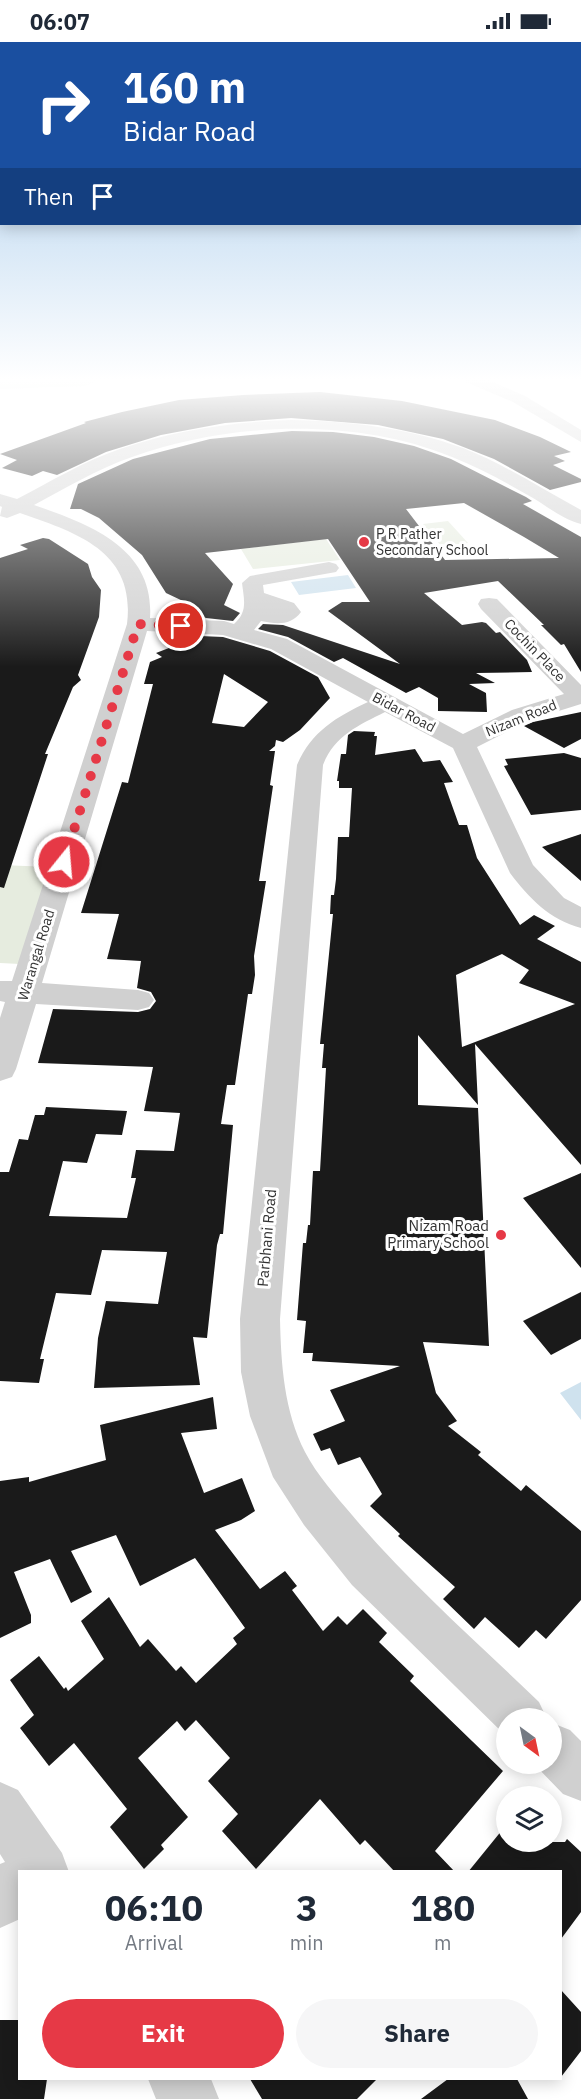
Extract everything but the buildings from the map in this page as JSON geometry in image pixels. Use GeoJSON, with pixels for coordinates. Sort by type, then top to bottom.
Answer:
{"type":"FeatureCollection","features":[{"type":"Feature","properties":{"kind":"street"},"geometry":{"type":"LineString","coordinates":[[4,506],[58,475]]}},
{"type":"Feature","properties":{"kind":"street"},"geometry":{"type":"LineString","coordinates":[[4,506],[74,475]]}},
{"type":"Feature","properties":{"kind":"street"},"geometry":{"type":"LineString","coordinates":[[501,475],[581,518]]}},
{"type":"Feature","properties":{"kind":"street"},"geometry":{"type":"LineString","coordinates":[[530,475],[581,502]]}},
{"type":"Feature","properties":{"kind":"street","name":"Warangal Road"},"geometry":{"type":"LineString","coordinates":[[0,1067],[12,991],[138,624],[137,588],[122,559],[104,543],[86,533],[4,506]]}},
{"type":"Feature","properties":{"kind":"street"},"geometry":{"type":"LineString","coordinates":[[238,631],[249,623],[256,604],[252,583],[257,580],[329,568]]}},
{"type":"Feature","properties":{"kind":"street","name":"Cochin Place"},"geometry":{"type":"LineString","coordinates":[[489,604],[580,696]]}},
{"type":"Feature","properties":{"kind":"street","name":"Bidar Road"},"geometry":{"type":"LineString","coordinates":[[138,624],[224,628],[279,644],[463,744]]}},
{"type":"Feature","properties":{"kind":"street","name":"Nizam Road"},"geometry":{"type":"LineString","coordinates":[[463,744],[521,715],[580,696]]}},
{"type":"Feature","properties":{"kind":"street","name":"Parbhani Road"},"geometry":{"type":"LineString","coordinates":[[386,702],[354,718],[322,739],[314,751],[310,765],[260,1319],[261,1372],[271,1416],[288,1463],[320,1510],[368,1569],[511,1708]]}},
{"type":"Feature","properties":{"kind":"street"},"geometry":{"type":"LineString","coordinates":[[463,744],[520,867],[534,885],[554,903],[581,919]]}},
{"type":"Feature","properties":{"kind":"street"},"geometry":{"type":"LineString","coordinates":[[12,991],[138,1000]]}},
{"type":"Feature","properties":{"kind":"street"},"geometry":{"type":"LineString","coordinates":[[562,1758],[581,1776]]}},
{"type":"Feature","properties":{"kind":"street"},"geometry":{"type":"LineString","coordinates":[[0,1808],[31,1870]]}},
{"type":"Feature","properties":{"kind":"street"},"geometry":{"type":"LineString","coordinates":[[0,1901],[18,1886]]}},
{"type":"Feature","properties":{"kind":"street"},"geometry":{"type":"LineString","coordinates":[[178,2080],[190,2099]]}},
{"type":"Feature","properties":{"kind":"shaded area"},"geometry":{"type":"Polygon","coordinates":[[[448,521],[468,543],[442,547],[423,524],[448,521]]]}},
{"type":"Feature","properties":{"kind":"shaded area"},"geometry":{"type":"Polygon","coordinates":[[[326,539],[340,560],[253,569],[241,549],[326,539]]]}},
{"type":"Feature","properties":{"kind":"shaded area"},"geometry":{"type":"Polygon","coordinates":[[[0,865],[51,867],[20,964],[0,963],[0,865]]]}},
{"type":"Feature","properties":{"kind":"water"},"geometry":{"type":"Polygon","coordinates":[[[348,575],[356,588],[299,595],[291,582],[348,575]]]}},
{"type":"Feature","properties":{"kind":"water"},"geometry":{"type":"Polygon","coordinates":[[[581,1382],[581,1420],[560,1393],[581,1382]]]}},
{"type":"Feature","properties":{"kind":"place","name":"P R Pather Secondary School"},"geometry":{"type":"Point","coordinates":[364,542]}},
{"type":"Feature","properties":{"kind":"place","name":"Nizam Road Primary School"},"geometry":{"type":"Point","coordinates":[501,1235]}},
{"type":"Feature","properties":{"kind":"route"},"geometry":{"type":"LineString","coordinates":[[64,862],[138,624],[181,626]]}}]}
